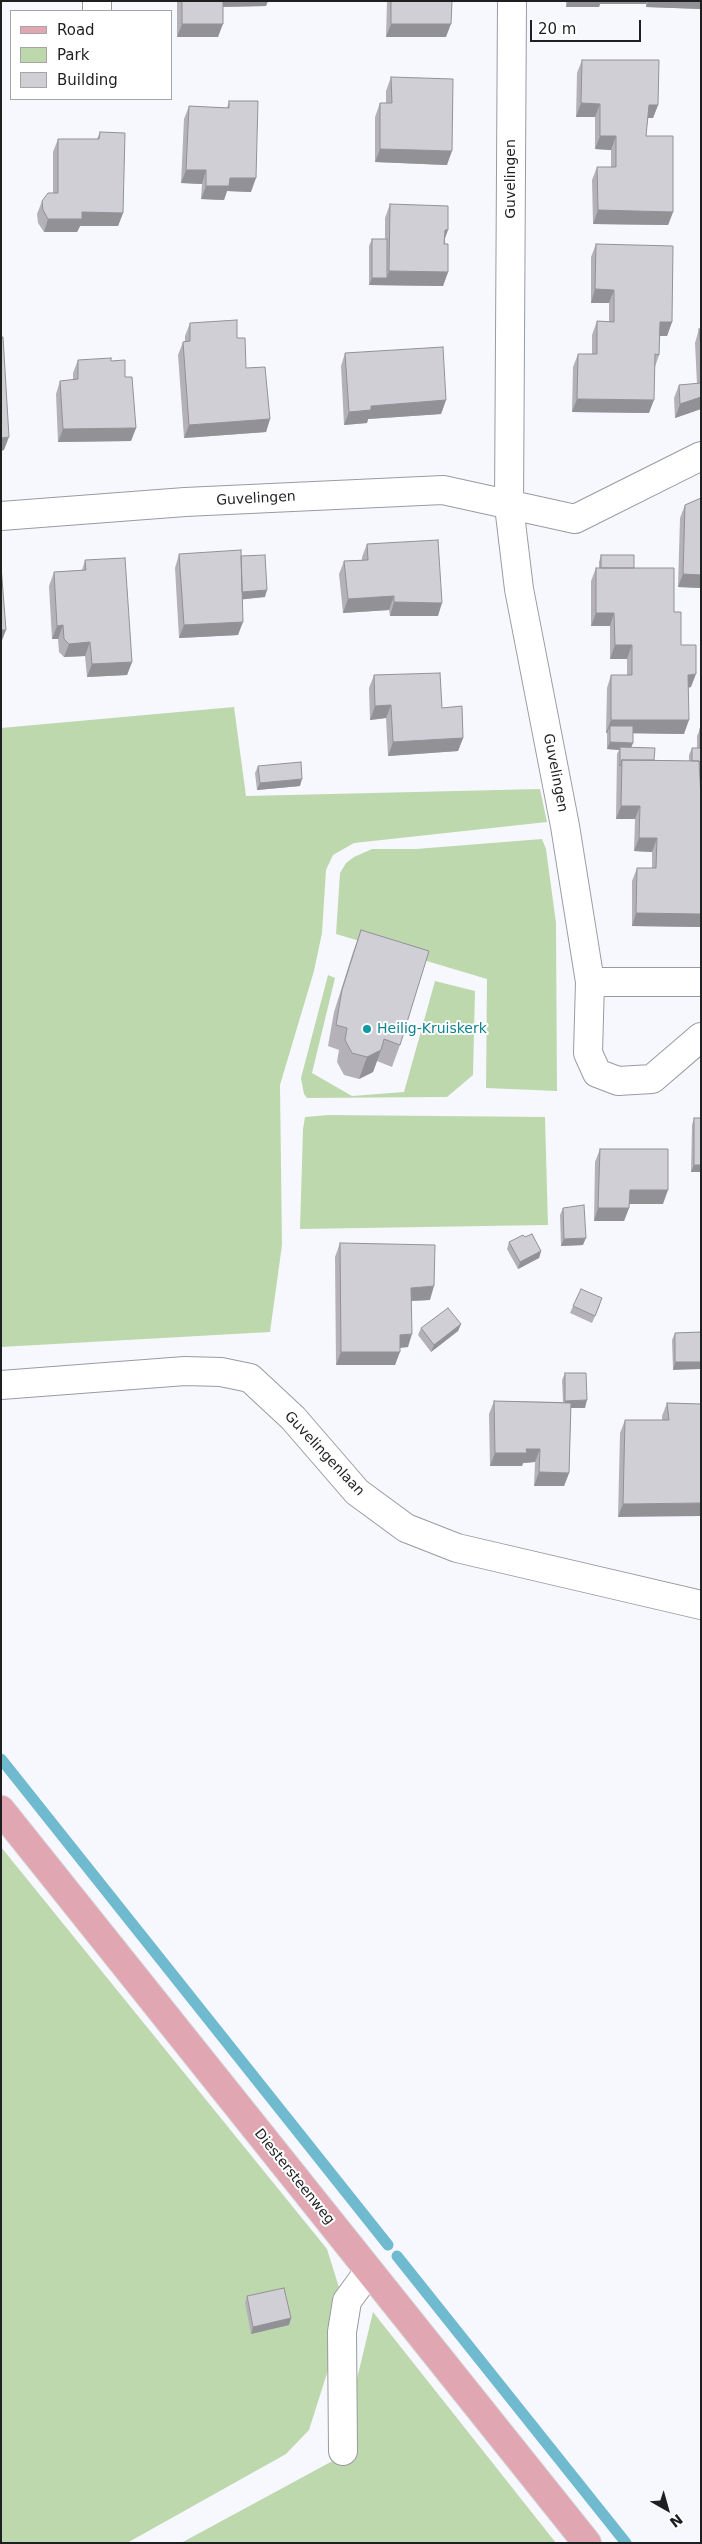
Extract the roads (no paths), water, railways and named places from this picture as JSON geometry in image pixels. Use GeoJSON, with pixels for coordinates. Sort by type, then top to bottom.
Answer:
{"type":"FeatureCollection","features":[{"type":"Feature","properties":{"kind":"main road","name":"Diestersteenweg"},"geometry":{"type":"LineString","coordinates":[[1,1810],[588,2543]]}},
{"type":"Feature","properties":{"kind":"street","name":"Guvelingen"},"geometry":{"type":"LineString","coordinates":[[512,1],[509,506],[519,589],[565,826],[590,982],[588,1053],[597,1073],[618,1081],[652,1079],[701,1037]]}},
{"type":"Feature","properties":{"kind":"street","name":"Guvelingen"},"geometry":{"type":"LineString","coordinates":[[1,516],[185,502],[443,490],[575,519],[701,456]]}},
{"type":"Feature","properties":{"kind":"street"},"geometry":{"type":"LineString","coordinates":[[590,982],[701,982]]}},
{"type":"Feature","properties":{"kind":"street","name":"Guvelingenlaan"},"geometry":{"type":"LineString","coordinates":[[1,1385],[185,1372],[221,1372],[250,1378],[293,1418],[357,1492],[406,1528],[458,1548],[701,1605]]}},
{"type":"Feature","properties":{"kind":"street"},"geometry":{"type":"LineString","coordinates":[[343,2451],[342,2332],[347,2301],[369,2271]]}},
{"type":"Feature","properties":{"kind":"waterway"},"geometry":{"type":"LineString","coordinates":[[1,1759],[388,2245]]}},
{"type":"Feature","properties":{"kind":"waterway"},"geometry":{"type":"LineString","coordinates":[[397,2256],[626,2543]]}},
{"type":"Feature","properties":{"kind":"place","name":"Heilig-Kruiskerk"},"geometry":{"type":"Point","coordinates":[367,1029]}}]}
